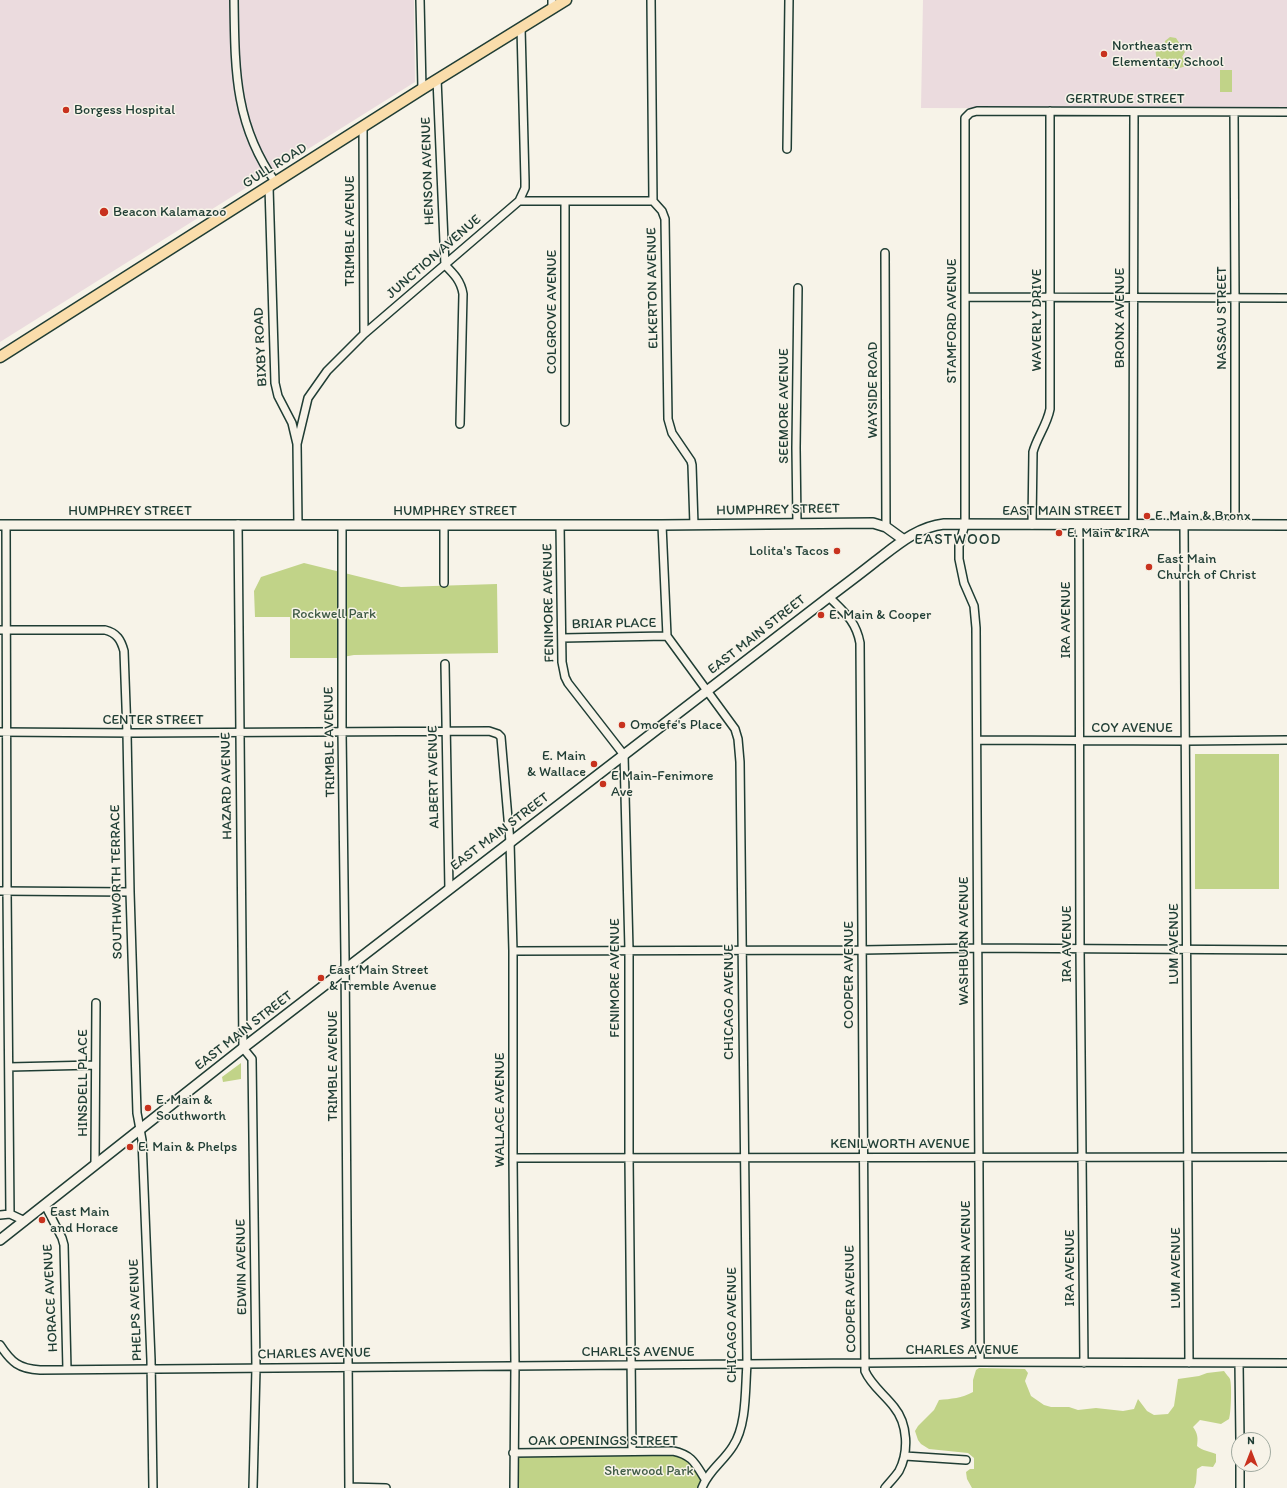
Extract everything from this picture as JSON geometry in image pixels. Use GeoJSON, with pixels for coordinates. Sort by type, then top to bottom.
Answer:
{"type":"FeatureCollection","features":[{"type":"Feature","properties":{"kind":"main road","name":"GULL ROAD"},"geometry":{"type":"LineString","coordinates":[[0,357],[437,79],[521,28],[552,4],[566,0]]}},
{"type":"Feature","properties":{"kind":"street"},"geometry":{"type":"LineString","coordinates":[[234,0],[234,44],[241,102],[257,153],[272,185]]}},
{"type":"Feature","properties":{"kind":"street"},"geometry":{"type":"LineString","coordinates":[[420,0],[422,89]]}},
{"type":"Feature","properties":{"kind":"street"},"geometry":{"type":"LineString","coordinates":[[521,28],[525,181],[523,194],[519,201],[652,201],[651,0]]}},
{"type":"Feature","properties":{"kind":"street"},"geometry":{"type":"LineString","coordinates":[[787,149],[789,0]]}},
{"type":"Feature","properties":{"kind":"street","name":"HENSON AVENUE"},"geometry":{"type":"LineString","coordinates":[[437,79],[445,265]]}},
{"type":"Feature","properties":{"kind":"street","name":"GERTRUDE STREET"},"geometry":{"type":"LineString","coordinates":[[965,118],[968,114],[977,111],[1287,112]]}},
{"type":"Feature","properties":{"kind":"street","name":"WAVERLY DRIVE"},"geometry":{"type":"LineString","coordinates":[[1032,525],[1033,452],[1035,444],[1047,423],[1050,409],[1050,111]]}},
{"type":"Feature","properties":{"kind":"street","name":"BRONX AVENUE"},"geometry":{"type":"LineString","coordinates":[[1133,525],[1134,112]]}},
{"type":"Feature","properties":{"kind":"street","name":"NASSAU STREET"},"geometry":{"type":"LineString","coordinates":[[1234,112],[1236,298],[1235,525]]}},
{"type":"Feature","properties":{"kind":"street","name":"STAMFORD AVENUE"},"geometry":{"type":"LineString","coordinates":[[965,118],[965,524]]}},
{"type":"Feature","properties":{"kind":"street","name":"TRIMBLE AVENUE"},"geometry":{"type":"LineString","coordinates":[[363,127],[364,334]]}},
{"type":"Feature","properties":{"kind":"street","name":"BIXBY ROAD"},"geometry":{"type":"LineString","coordinates":[[272,185],[275,384],[278,396],[292,423],[297,444],[298,524]]}},
{"type":"Feature","properties":{"kind":"street","name":"JUNCTION AVENUE"},"geometry":{"type":"LineString","coordinates":[[297,444],[308,398],[327,371],[364,334],[519,201]]}},
{"type":"Feature","properties":{"kind":"street","name":"ELKERTON AVENUE"},"geometry":{"type":"LineString","coordinates":[[652,201],[662,211],[665,219],[668,419],[672,433],[691,461],[692,465],[694,525]]}},
{"type":"Feature","properties":{"kind":"street","name":"COLGROVE AVENUE"},"geometry":{"type":"LineString","coordinates":[[565,202],[565,422]]}},
{"type":"Feature","properties":{"kind":"street","name":"WAYSIDE ROAD"},"geometry":{"type":"LineString","coordinates":[[885,253],[886,527]]}},
{"type":"Feature","properties":{"kind":"street"},"geometry":{"type":"LineString","coordinates":[[445,265],[458,278],[463,294],[460,424]]}},
{"type":"Feature","properties":{"kind":"street","name":"SEEMORE AVENUE"},"geometry":{"type":"LineString","coordinates":[[797,524],[796,448],[798,288]]}},
{"type":"Feature","properties":{"kind":"street"},"geometry":{"type":"LineString","coordinates":[[965,297],[1287,298]]}},
{"type":"Feature","properties":{"kind":"street","name":"HUMPHREY STREET"},"geometry":{"type":"LineString","coordinates":[[3,525],[694,525],[873,523],[886,527],[904,540]]}},
{"type":"Feature","properties":{"kind":"street","name":"HAZARD AVENUE"},"geometry":{"type":"LineString","coordinates":[[238,524],[243,1048]]}},
{"type":"Feature","properties":{"kind":"street","name":"TRIMBLE AVENUE"},"geometry":{"type":"LineString","coordinates":[[342,524],[342,732],[349,1488]]}},
{"type":"Feature","properties":{"kind":"street","name":"EAST MAIN STREET"},"geometry":{"type":"LineString","coordinates":[[0,1240],[243,1048],[510,842],[904,540],[918,532],[936,525],[965,524],[1287,525]]}},
{"type":"Feature","properties":{"kind":"street","name":"WASHBURN AVENUE"},"geometry":{"type":"LineString","coordinates":[[965,524],[959,546],[959,559],[964,583],[974,606],[976,620],[980,1362]]}},
{"type":"Feature","properties":{"kind":"street","name":"IRA AVENUE"},"geometry":{"type":"LineString","coordinates":[[1079,524],[1080,949],[1084,1363]]}},
{"type":"Feature","properties":{"kind":"street"},"geometry":{"type":"LineString","coordinates":[[3,525],[3,891],[9,1067],[10,1214]]}},
{"type":"Feature","properties":{"kind":"street"},"geometry":{"type":"LineString","coordinates":[[444,525],[444,583]]}},
{"type":"Feature","properties":{"kind":"street","name":"FENIMORE AVENUE"},"geometry":{"type":"LineString","coordinates":[[560,525],[562,662],[565,677],[568,683],[624,755],[629,950],[629,1158],[632,1452]]}},
{"type":"Feature","properties":{"kind":"street"},"geometry":{"type":"LineString","coordinates":[[662,525],[667,636]]}},
{"type":"Feature","properties":{"kind":"street","name":"LUM AVENUE"},"geometry":{"type":"LineString","coordinates":[[1184,525],[1189,1363]]}},
{"type":"Feature","properties":{"kind":"street","name":"COOPER AVENUE"},"geometry":{"type":"LineString","coordinates":[[829,597],[851,620],[858,632],[860,643],[865,1371],[868,1378],[894,1407],[903,1423],[905,1456]]}},
{"type":"Feature","properties":{"kind":"street","name":"SOUTHWORTH TERRACE"},"geometry":{"type":"LineString","coordinates":[[3,630],[95,629],[112,631],[120,639],[124,651],[137,1113],[140,1130]]}},
{"type":"Feature","properties":{"kind":"street","name":"BRIAR PLACE"},"geometry":{"type":"LineString","coordinates":[[562,638],[667,636]]}},
{"type":"Feature","properties":{"kind":"street","name":"CHICAGO AVENUE"},"geometry":{"type":"LineString","coordinates":[[667,636],[733,725],[738,739],[742,950],[746,1364],[742,1427],[731,1450],[705,1479],[702,1488]]}},
{"type":"Feature","properties":{"kind":"street","name":"ALBERT AVENUE"},"geometry":{"type":"LineString","coordinates":[[445,664],[449,890]]}},
{"type":"Feature","properties":{"kind":"street","name":"CENTER STREET"},"geometry":{"type":"LineString","coordinates":[[3,732],[127,733],[489,731],[498,734]]}},
{"type":"Feature","properties":{"kind":"street","name":"WALLACE AVENUE"},"geometry":{"type":"LineString","coordinates":[[498,734],[502,740],[510,842],[513,950],[515,1365],[513,1453],[514,1488]]}},
{"type":"Feature","properties":{"kind":"street","name":"COY AVENUE"},"geometry":{"type":"LineString","coordinates":[[977,740],[1287,740]]}},
{"type":"Feature","properties":{"kind":"street"},"geometry":{"type":"LineString","coordinates":[[3,891],[130,892]]}},
{"type":"Feature","properties":{"kind":"street"},"geometry":{"type":"LineString","coordinates":[[513,950],[862,950],[977,948],[1287,950]]}},
{"type":"Feature","properties":{"kind":"street","name":"HINSDELL PLACE"},"geometry":{"type":"LineString","coordinates":[[95,1164],[96,1003]]}},
{"type":"Feature","properties":{"kind":"street","name":"EDWIN AVENUE"},"geometry":{"type":"LineString","coordinates":[[243,1048],[252,1059],[256,1368],[253,1488]]}},
{"type":"Feature","properties":{"kind":"street"},"geometry":{"type":"LineString","coordinates":[[9,1067],[96,1065]]}},
{"type":"Feature","properties":{"kind":"street","name":"PHELPS AVENUE"},"geometry":{"type":"LineString","coordinates":[[140,1130],[142,1140],[152,1369],[153,1488]]}},
{"type":"Feature","properties":{"kind":"street","name":"KENILWORTH AVENUE"},"geometry":{"type":"LineString","coordinates":[[513,1158],[1287,1157]]}},
{"type":"Feature","properties":{"kind":"street","name":"HORACE AVENUE"},"geometry":{"type":"LineString","coordinates":[[45,1205],[64,1245],[67,1370]]}},
{"type":"Feature","properties":{"kind":"street"},"geometry":{"type":"LineString","coordinates":[[0,1215],[10,1214],[25,1221]]}},
{"type":"Feature","properties":{"kind":"street","name":"CHARLES AVENUE"},"geometry":{"type":"LineString","coordinates":[[0,1345],[12,1361],[26,1369],[40,1370],[980,1362],[1287,1363]]}},
{"type":"Feature","properties":{"kind":"street"},"geometry":{"type":"LineString","coordinates":[[1239,1363],[1240,1432]]}},
{"type":"Feature","properties":{"kind":"street","name":"OAK OPENINGS STREET"},"geometry":{"type":"LineString","coordinates":[[513,1453],[673,1451],[689,1456],[695,1462],[705,1479]]}},
{"type":"Feature","properties":{"kind":"street"},"geometry":{"type":"LineString","coordinates":[[885,1488],[898,1471],[905,1456],[966,1460]]}},
{"type":"Feature","properties":{"kind":"street"},"geometry":{"type":"LineString","coordinates":[[1240,1472],[1240,1488]]}},
{"type":"Feature","properties":{"kind":"street"},"geometry":{"type":"LineString","coordinates":[[349,1488],[386,1488]]}},
{"type":"Feature","properties":{"kind":"shaded area","name":"Beacon Kalamazoo"},"geometry":{"type":"Polygon","coordinates":[[[0,0],[414,0],[415,82],[0,342],[0,0]]]}},
{"type":"Feature","properties":{"kind":"shaded area","name":"Northeastern Elementary School"},"geometry":{"type":"Polygon","coordinates":[[[923,0],[1287,0],[1287,109],[921,108],[923,0]]]}},
{"type":"Feature","properties":{"kind":"green space"},"geometry":{"type":"Polygon","coordinates":[[[1170,37],[1176,38],[1185,52],[1182,57],[1187,61],[1185,66],[1174,69],[1168,68],[1157,59],[1156,47],[1164,47],[1165,41],[1170,37]]]}},
{"type":"Feature","properties":{"kind":"green space"},"geometry":{"type":"Polygon","coordinates":[[[1220,70],[1232,70],[1232,92],[1220,92],[1220,70]]]}},
{"type":"Feature","properties":{"kind":"green space","name":"Rockwell Park"},"geometry":{"type":"Polygon","coordinates":[[[304,563],[401,587],[497,584],[498,653],[354,655],[337,658],[290,658],[290,617],[255,617],[254,591],[261,577],[304,563]]]}},
{"type":"Feature","properties":{"kind":"green space"},"geometry":{"type":"Polygon","coordinates":[[[1195,754],[1279,754],[1279,889],[1195,889],[1195,754]]]}},
{"type":"Feature","properties":{"kind":"green space"},"geometry":{"type":"Polygon","coordinates":[[[241,1063],[241,1079],[223,1082],[222,1077],[241,1063]]]}},
{"type":"Feature","properties":{"kind":"green space"},"geometry":{"type":"Polygon","coordinates":[[[979,1368],[1025,1369],[1028,1373],[1025,1381],[1031,1396],[1044,1405],[1051,1407],[1069,1407],[1078,1410],[1096,1408],[1123,1411],[1134,1409],[1138,1399],[1147,1411],[1154,1415],[1168,1414],[1174,1406],[1178,1379],[1224,1371],[1230,1378],[1231,1382],[1230,1416],[1229,1419],[1221,1424],[1200,1420],[1193,1427],[1197,1436],[1197,1446],[1216,1454],[1216,1462],[1213,1467],[1202,1466],[1197,1469],[1194,1488],[972,1488],[967,1479],[966,1472],[970,1469],[974,1469],[974,1458],[968,1453],[929,1449],[921,1444],[915,1431],[934,1410],[939,1400],[961,1397],[973,1392],[973,1380],[976,1370],[979,1368]]]}},
{"type":"Feature","properties":{"kind":"green space","name":"Sherwood Park"},"geometry":{"type":"Polygon","coordinates":[[[670,1452],[684,1456],[704,1480],[701,1488],[516,1488],[516,1455],[670,1452]]]}},
{"type":"Feature","properties":{"kind":"place","name":"Northeastern Elementary School"},"geometry":{"type":"Point","coordinates":[1104,54]}},
{"type":"Feature","properties":{"kind":"place","name":"Borgess Hospital"},"geometry":{"type":"Point","coordinates":[66,110]}},
{"type":"Feature","properties":{"kind":"place","name":"Beacon Kalamazoo"},"geometry":{"type":"Point","coordinates":[104,212]}},
{"type":"Feature","properties":{"kind":"place","name":"E. Main & Bronx"},"geometry":{"type":"Point","coordinates":[1147,516]}},
{"type":"Feature","properties":{"kind":"place","name":"E. Main & IRA"},"geometry":{"type":"Point","coordinates":[1059,533]}},
{"type":"Feature","properties":{"kind":"place","name":"Lolita's Tacos"},"geometry":{"type":"Point","coordinates":[837,551]}},
{"type":"Feature","properties":{"kind":"place","name":"East Main Church of Christ"},"geometry":{"type":"Point","coordinates":[1149,567]}},
{"type":"Feature","properties":{"kind":"place","name":"E. Main & Cooper"},"geometry":{"type":"Point","coordinates":[821,615]}},
{"type":"Feature","properties":{"kind":"place","name":"Omoefe's Place"},"geometry":{"type":"Point","coordinates":[622,725]}},
{"type":"Feature","properties":{"kind":"place","name":"E. Main & Wallace"},"geometry":{"type":"Point","coordinates":[594,764]}},
{"type":"Feature","properties":{"kind":"place","name":"E Main-Fenimore Ave"},"geometry":{"type":"Point","coordinates":[603,784]}},
{"type":"Feature","properties":{"kind":"place","name":"East Main Street & Tremble Avenue"},"geometry":{"type":"Point","coordinates":[321,978]}},
{"type":"Feature","properties":{"kind":"place","name":"E. Main & Southworth"},"geometry":{"type":"Point","coordinates":[148,1108]}},
{"type":"Feature","properties":{"kind":"place","name":"E. Main & Phelps"},"geometry":{"type":"Point","coordinates":[130,1147]}},
{"type":"Feature","properties":{"kind":"place","name":"East Main and Horace"},"geometry":{"type":"Point","coordinates":[42,1220]}},
{"type":"Feature","properties":{"kind":"district","name":"EASTWOOD"},"geometry":{"type":"Point","coordinates":[958,540]}}]}
